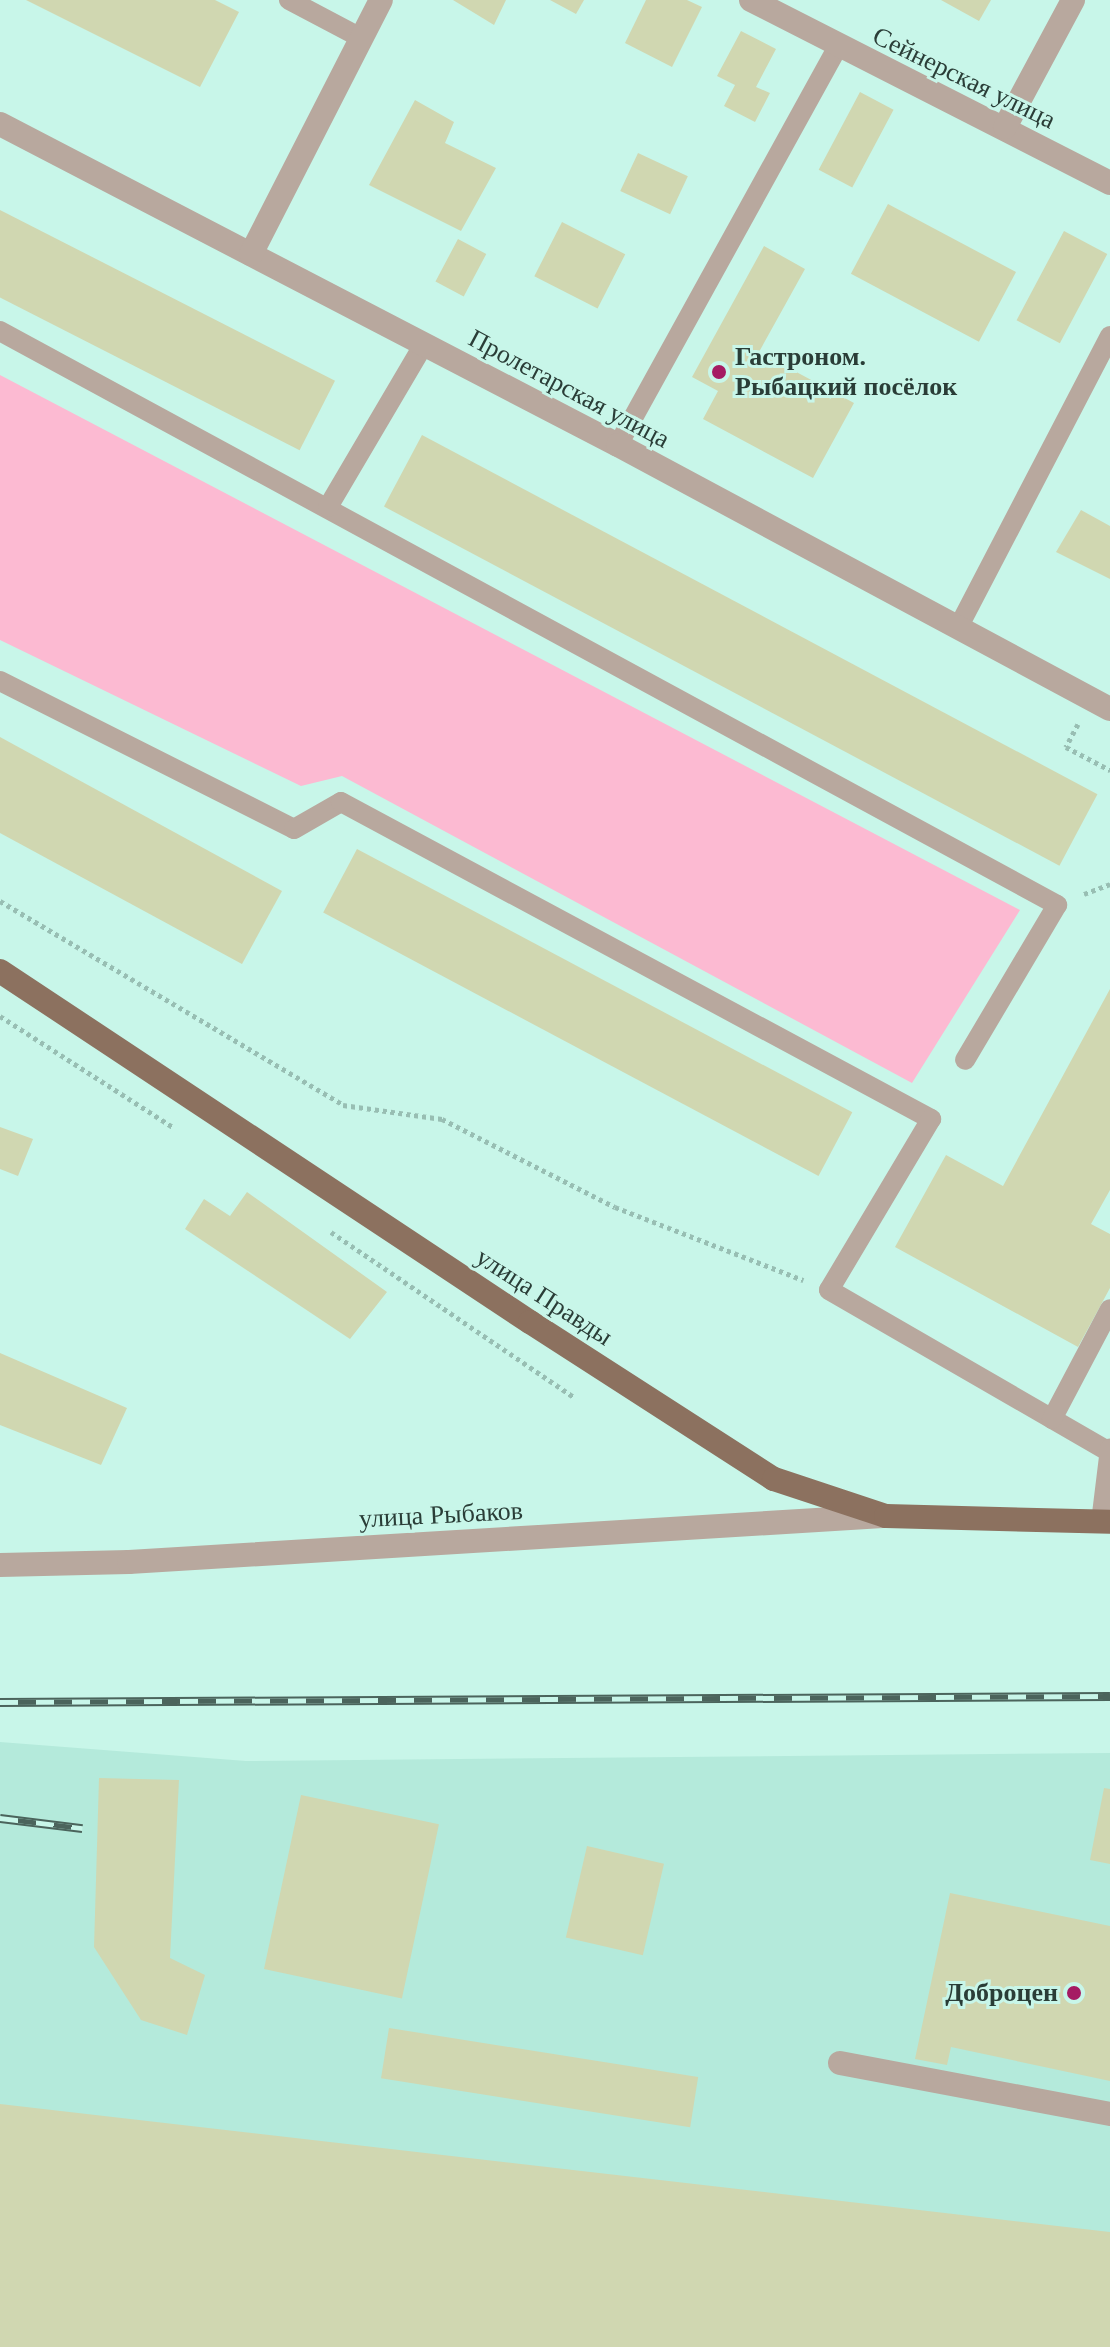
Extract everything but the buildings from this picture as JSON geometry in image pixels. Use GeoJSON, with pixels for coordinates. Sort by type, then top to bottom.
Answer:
{"type":"FeatureCollection","features":[{"type":"Feature","properties":{"kind":"main road","name":"улица Правды"},"geometry":{"type":"LineString","coordinates":[[0,971],[774,1479],[886,1516],[1105,1522]]}},
{"type":"Feature","properties":{"kind":"street"},"geometry":{"type":"LineString","coordinates":[[251,254],[381,0]]}},
{"type":"Feature","properties":{"kind":"street","name":"Сейнерская улица"},"geometry":{"type":"LineString","coordinates":[[751,0],[1110,183]]}},
{"type":"Feature","properties":{"kind":"street"},"geometry":{"type":"LineString","coordinates":[[1005,127],[1073,0]]}},
{"type":"Feature","properties":{"kind":"street","name":"Пролетарская улица"},"geometry":{"type":"LineString","coordinates":[[0,124],[618,445],[1110,709]]}},
{"type":"Feature","properties":{"kind":"street","name":"улица Рыбаков"},"geometry":{"type":"LineString","coordinates":[[0,1565],[129,1562],[886,1516]]}},
{"type":"Feature","properties":{"kind":"street"},"geometry":{"type":"LineString","coordinates":[[840,2063],[1110,2114]]}},
{"type":"Feature","properties":{"kind":"lane"},"geometry":{"type":"LineString","coordinates":[[289,0],[361,38]]}},
{"type":"Feature","properties":{"kind":"lane"},"geometry":{"type":"LineString","coordinates":[[618,445],[838,47]]}},
{"type":"Feature","properties":{"kind":"lane"},"geometry":{"type":"LineString","coordinates":[[0,331],[1057,905],[965,1060]]}},
{"type":"Feature","properties":{"kind":"lane"},"geometry":{"type":"LineString","coordinates":[[959,626],[1110,336]]}},
{"type":"Feature","properties":{"kind":"lane"},"geometry":{"type":"LineString","coordinates":[[328,507],[424,344]]}},
{"type":"Feature","properties":{"kind":"lane"},"geometry":{"type":"LineString","coordinates":[[0,681],[294,829],[341,802],[931,1119],[829,1290],[1109,1450],[1105,1522]]}},
{"type":"Feature","properties":{"kind":"lane"},"geometry":{"type":"LineString","coordinates":[[1052,1419],[1110,1309]]}},
{"type":"Feature","properties":{"kind":"path"},"geometry":{"type":"LineString","coordinates":[[1066,747],[1110,770]]}},
{"type":"Feature","properties":{"kind":"path"},"geometry":{"type":"LineString","coordinates":[[0,901],[343,1105],[442,1119],[615,1207],[829,1290]]}},
{"type":"Feature","properties":{"kind":"path"},"geometry":{"type":"LineString","coordinates":[[0,1016],[174,1128]]}},
{"type":"Feature","properties":{"kind":"path"},"geometry":{"type":"LineString","coordinates":[[318,1223],[575,1398]]}},
{"type":"Feature","properties":{"kind":"shaded area"},"geometry":{"type":"Polygon","coordinates":[[[0,375],[1020,910],[912,1083],[342,776],[301,786],[0,640],[0,375]]]}},
{"type":"Feature","properties":{"kind":"shaded area"},"geometry":{"type":"Polygon","coordinates":[[[0,1742],[246,1761],[1110,1753],[1110,2347],[0,2347],[0,1742]]]}},
{"type":"Feature","properties":{"kind":"railway"},"geometry":{"type":"LineString","coordinates":[[0,1702],[1110,1696]]}},
{"type":"Feature","properties":{"kind":"railway"},"geometry":{"type":"LineString","coordinates":[[0,1818],[82,1828]]}},
{"type":"Feature","properties":{"kind":"place","name":"Гастроном. Рыбацкий посёлок"},"geometry":{"type":"Point","coordinates":[719,372]}},
{"type":"Feature","properties":{"kind":"place","name":"Доброцен"},"geometry":{"type":"Point","coordinates":[1074,1993]}}]}
